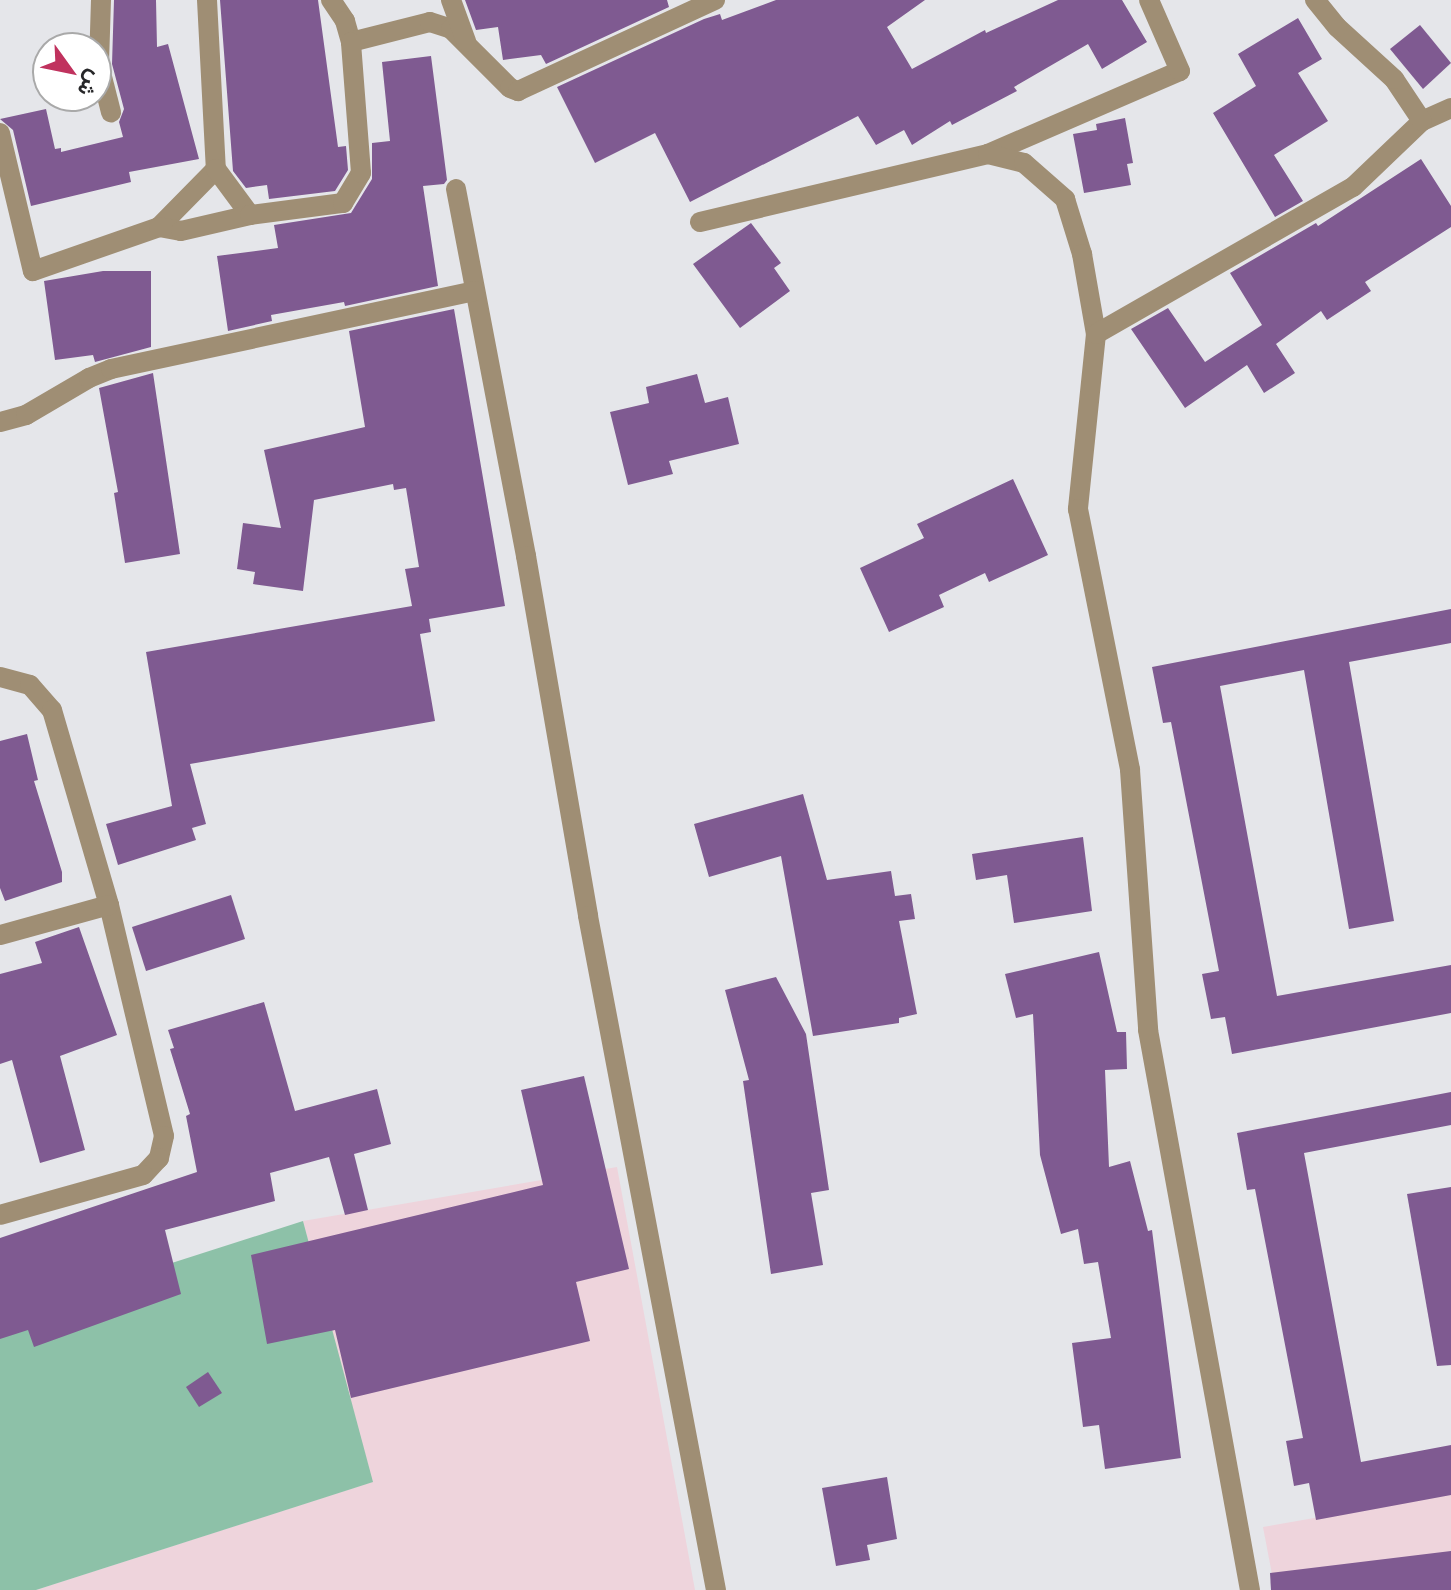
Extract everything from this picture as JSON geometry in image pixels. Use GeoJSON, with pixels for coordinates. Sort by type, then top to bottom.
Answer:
{"type":"FeatureCollection","features":[{"type":"Feature","properties":{"kind":"street"},"geometry":{"type":"LineString","coordinates":[[100,32],[101,0]]}},
{"type":"Feature","properties":{"kind":"street"},"geometry":{"type":"LineString","coordinates":[[207,0],[216,169],[250,215]]}},
{"type":"Feature","properties":{"kind":"street"},"geometry":{"type":"LineString","coordinates":[[159,227],[181,231],[250,215],[343,203],[361,173],[351,42],[345,21],[331,0]]}},
{"type":"Feature","properties":{"kind":"street"},"geometry":{"type":"LineString","coordinates":[[451,0],[468,45]]}},
{"type":"Feature","properties":{"kind":"street"},"geometry":{"type":"LineString","coordinates":[[351,42],[430,22],[451,29],[510,88],[518,91],[715,0]]}},
{"type":"Feature","properties":{"kind":"street"},"geometry":{"type":"LineString","coordinates":[[700,222],[988,154],[1180,71],[1149,0]]}},
{"type":"Feature","properties":{"kind":"street"},"geometry":{"type":"LineString","coordinates":[[1315,0],[1337,27],[1394,79],[1422,121]]}},
{"type":"Feature","properties":{"kind":"street"},"geometry":{"type":"LineString","coordinates":[[1096,334],[1353,187],[1422,121],[1451,108]]}},
{"type":"Feature","properties":{"kind":"street"},"geometry":{"type":"LineString","coordinates":[[0,133],[33,271],[159,227],[216,169]]}},
{"type":"Feature","properties":{"kind":"street"},"geometry":{"type":"LineString","coordinates":[[988,154],[1024,163],[1065,199],[1082,254],[1096,334],[1078,509],[1130,770],[1148,1030],[1250,1590]]}},
{"type":"Feature","properties":{"kind":"street"},"geometry":{"type":"LineString","coordinates":[[456,189],[590,931],[716,1590]]}},
{"type":"Feature","properties":{"kind":"street"},"geometry":{"type":"LineString","coordinates":[[0,422],[26,415],[89,378],[111,369],[475,291]]}},
{"type":"Feature","properties":{"kind":"street"},"geometry":{"type":"LineString","coordinates":[[0,677],[30,685],[52,710],[109,905],[161,1125],[163,1147],[152,1168],[143,1175],[0,1215]]}},
{"type":"Feature","properties":{"kind":"street"},"geometry":{"type":"LineString","coordinates":[[0,935],[109,905]]}},
{"type":"Feature","properties":{"kind":"shaded area"},"geometry":{"type":"Polygon","coordinates":[[[617,1167],[695,1590],[36,1590],[372,1482],[303,1221],[617,1167]]]}},
{"type":"Feature","properties":{"kind":"shaded area"},"geometry":{"type":"Polygon","coordinates":[[[1451,1494],[1451,1590],[1275,1590],[1263,1527],[1451,1494]]]}},
{"type":"Feature","properties":{"kind":"green space"},"geometry":{"type":"Polygon","coordinates":[[[303,1221],[373,1482],[36,1590],[0,1590],[0,1318],[303,1221]]]}},
{"type":"Feature","properties":{"kind":"building"},"geometry":{"type":"Polygon","coordinates":[[[114,0],[156,0],[157,47],[168,44],[199,159],[129,172],[131,182],[31,206],[13,130],[0,119],[47,112],[55,149],[61,148],[61,152],[123,137],[119,122],[124,109],[112,64],[114,0]]]}},
{"type":"Feature","properties":{"kind":"building"},"geometry":{"type":"Polygon","coordinates":[[[220,0],[318,0],[338,147],[346,146],[348,170],[335,191],[269,199],[267,185],[246,188],[233,171],[220,0]]]}},
{"type":"Feature","properties":{"kind":"building"},"geometry":{"type":"Polygon","coordinates":[[[465,0],[667,0],[669,7],[546,64],[541,55],[503,60],[498,27],[476,30],[465,0]]]}},
{"type":"Feature","properties":{"kind":"building"},"geometry":{"type":"Polygon","coordinates":[[[776,0],[925,0],[887,27],[912,69],[985,30],[986,33],[1058,0],[1122,0],[1147,42],[1102,69],[1088,44],[1014,87],[1017,91],[952,125],[950,121],[912,145],[904,130],[876,145],[858,116],[690,202],[655,133],[595,163],[557,87],[704,19],[720,14],[722,20],[776,0]]]}},
{"type":"Feature","properties":{"kind":"building"},"geometry":{"type":"Polygon","coordinates":[[[1298,18],[1322,59],[1298,73],[1328,121],[1274,155],[1303,201],[1275,217],[1213,113],[1256,86],[1238,54],[1298,18]]]}},
{"type":"Feature","properties":{"kind":"building"},"geometry":{"type":"Polygon","coordinates":[[[1420,25],[1451,63],[1423,89],[1390,49],[1420,25]]]}},
{"type":"Feature","properties":{"kind":"building"},"geometry":{"type":"Polygon","coordinates":[[[431,56],[447,180],[444,184],[423,186],[438,286],[345,306],[344,302],[271,315],[272,321],[228,331],[217,256],[278,248],[274,225],[351,213],[372,179],[372,143],[390,141],[382,62],[431,56]]]}},
{"type":"Feature","properties":{"kind":"building"},"geometry":{"type":"Polygon","coordinates":[[[1125,118],[1133,163],[1127,164],[1131,185],[1084,193],[1073,134],[1097,130],[1096,124],[1125,118]]]}},
{"type":"Feature","properties":{"kind":"building"},"geometry":{"type":"Polygon","coordinates":[[[1421,159],[1451,206],[1451,227],[1365,282],[1371,291],[1327,320],[1321,311],[1276,344],[1295,373],[1264,393],[1247,365],[1185,408],[1131,329],[1168,308],[1205,362],[1262,325],[1230,273],[1316,223],[1318,226],[1421,159]]]}},
{"type":"Feature","properties":{"kind":"building"},"geometry":{"type":"Polygon","coordinates":[[[751,223],[781,263],[774,268],[790,291],[740,328],[693,264],[751,223]]]}},
{"type":"Feature","properties":{"kind":"building"},"geometry":{"type":"Polygon","coordinates":[[[103,271],[151,271],[151,347],[95,362],[93,355],[55,360],[44,281],[103,271]]]}},
{"type":"Feature","properties":{"kind":"building"},"geometry":{"type":"Polygon","coordinates":[[[454,309],[505,606],[429,619],[431,632],[420,634],[435,721],[190,764],[206,824],[192,828],[196,840],[118,865],[106,824],[172,806],[146,652],[412,606],[405,569],[419,567],[406,488],[394,490],[393,484],[314,500],[303,591],[253,584],[255,572],[237,569],[243,523],[281,528],[264,450],[365,427],[349,331],[454,309]]]}},
{"type":"Feature","properties":{"kind":"building"},"geometry":{"type":"Polygon","coordinates":[[[153,373],[180,554],[125,563],[114,493],[118,492],[99,388],[153,373]]]}},
{"type":"Feature","properties":{"kind":"building"},"geometry":{"type":"Polygon","coordinates":[[[697,374],[705,403],[728,397],[739,444],[669,461],[673,474],[628,485],[610,412],[649,403],[646,387],[697,374]]]}},
{"type":"Feature","properties":{"kind":"building"},"geometry":{"type":"Polygon","coordinates":[[[1013,479],[1048,555],[989,582],[985,573],[939,595],[944,607],[889,632],[860,568],[924,538],[917,524],[1013,479]]]}},
{"type":"Feature","properties":{"kind":"building"},"geometry":{"type":"Polygon","coordinates":[[[1451,609],[1451,643],[1349,662],[1394,921],[1349,929],[1304,670],[1220,686],[1277,996],[1451,965],[1451,1013],[1232,1054],[1225,1017],[1211,1019],[1202,974],[1219,971],[1171,722],[1163,723],[1152,667],[1451,609]]]}},
{"type":"Feature","properties":{"kind":"building"},"geometry":{"type":"Polygon","coordinates":[[[27,734],[38,780],[34,781],[62,872],[62,882],[5,901],[0,888],[0,741],[27,734]]]}},
{"type":"Feature","properties":{"kind":"building"},"geometry":{"type":"Polygon","coordinates":[[[803,794],[827,880],[891,871],[895,896],[911,894],[915,919],[899,921],[917,1014],[899,1018],[899,1023],[813,1036],[781,856],[709,877],[694,824],[803,794]]]}},
{"type":"Feature","properties":{"kind":"building"},"geometry":{"type":"Polygon","coordinates":[[[1083,837],[1092,911],[1014,923],[1007,875],[976,880],[972,854],[1083,837]]]}},
{"type":"Feature","properties":{"kind":"building"},"geometry":{"type":"Polygon","coordinates":[[[231,895],[245,939],[146,971],[132,927],[231,895]]]}},
{"type":"Feature","properties":{"kind":"building"},"geometry":{"type":"Polygon","coordinates":[[[79,927],[117,1035],[60,1056],[85,1150],[40,1163],[12,1060],[0,1064],[0,974],[42,963],[35,942],[79,927]]]}},
{"type":"Feature","properties":{"kind":"building"},"geometry":{"type":"Polygon","coordinates":[[[1099,952],[1117,1032],[1126,1032],[1127,1069],[1105,1070],[1109,1167],[1130,1161],[1148,1231],[1152,1230],[1181,1458],[1105,1469],[1099,1425],[1083,1427],[1072,1343],[1111,1338],[1098,1262],[1084,1264],[1078,1229],[1061,1234],[1040,1155],[1033,1014],[1016,1018],[1005,974],[1099,952]]]}},
{"type":"Feature","properties":{"kind":"building"},"geometry":{"type":"Polygon","coordinates":[[[776,977],[806,1034],[829,1190],[811,1193],[823,1265],[771,1274],[743,1081],[749,1080],[725,990],[776,977]]]}},
{"type":"Feature","properties":{"kind":"building"},"geometry":{"type":"Polygon","coordinates":[[[264,1002],[295,1111],[377,1089],[391,1144],[354,1154],[368,1210],[345,1215],[329,1157],[270,1173],[275,1201],[165,1230],[181,1294],[34,1347],[28,1330],[0,1339],[0,1238],[197,1172],[186,1116],[190,1114],[170,1049],[174,1048],[168,1030],[264,1002]]]}},
{"type":"Feature","properties":{"kind":"building"},"geometry":{"type":"Polygon","coordinates":[[[584,1076],[629,1269],[576,1282],[590,1341],[351,1398],[335,1330],[267,1344],[251,1255],[543,1185],[521,1090],[584,1076]]]}},
{"type":"Feature","properties":{"kind":"building"},"geometry":{"type":"Polygon","coordinates":[[[1451,1092],[1451,1125],[1304,1153],[1361,1462],[1451,1445],[1451,1495],[1316,1520],[1309,1483],[1294,1486],[1286,1441],[1303,1438],[1255,1189],[1247,1190],[1237,1133],[1451,1092]]]}},
{"type":"Feature","properties":{"kind":"building"},"geometry":{"type":"Polygon","coordinates":[[[1451,1187],[1451,1365],[1437,1366],[1407,1194],[1451,1187]]]}},
{"type":"Feature","properties":{"kind":"building"},"geometry":{"type":"Polygon","coordinates":[[[208,1372],[222,1393],[199,1407],[186,1387],[208,1372]]]}},
{"type":"Feature","properties":{"kind":"building"},"geometry":{"type":"Polygon","coordinates":[[[887,1477],[897,1539],[867,1545],[870,1560],[836,1566],[822,1488],[887,1477]]]}},
{"type":"Feature","properties":{"kind":"building"},"geometry":{"type":"Polygon","coordinates":[[[1451,1551],[1451,1590],[1271,1590],[1270,1573],[1451,1551]]]}}]}
